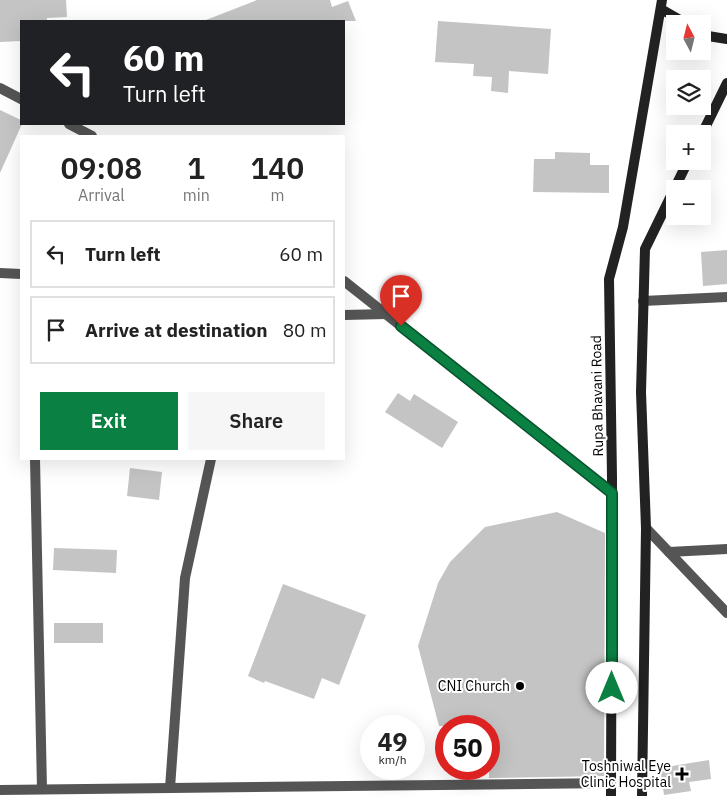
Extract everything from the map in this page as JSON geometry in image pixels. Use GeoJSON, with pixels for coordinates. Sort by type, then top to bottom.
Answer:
{"type":"FeatureCollection","features":[{"type":"Feature","properties":{"kind":"main road"},"geometry":{"type":"LineString","coordinates":[[661,4],[675,15]]}},
{"type":"Feature","properties":{"kind":"main road","name":"Rupa Bhavani Road"},"geometry":{"type":"LineString","coordinates":[[611,796],[612,493],[609,278],[623,226],[661,4]]}},
{"type":"Feature","properties":{"kind":"main road"},"geometry":{"type":"LineString","coordinates":[[711,36],[727,39]]}},
{"type":"Feature","properties":{"kind":"main road"},"geometry":{"type":"LineString","coordinates":[[706,125],[727,83]]}},
{"type":"Feature","properties":{"kind":"main road"},"geometry":{"type":"LineString","coordinates":[[642,796],[646,528],[641,392],[645,249],[684,170]]}},
{"type":"Feature","properties":{"kind":"street"},"geometry":{"type":"LineString","coordinates":[[0,88],[20,98]]}},
{"type":"Feature","properties":{"kind":"street"},"geometry":{"type":"LineString","coordinates":[[71,125],[90,135]]}},
{"type":"Feature","properties":{"kind":"street"},"geometry":{"type":"LineString","coordinates":[[0,273],[20,274]]}},
{"type":"Feature","properties":{"kind":"street"},"geometry":{"type":"LineString","coordinates":[[345,282],[612,493]]}},
{"type":"Feature","properties":{"kind":"street"},"geometry":{"type":"LineString","coordinates":[[643,301],[727,298]]}},
{"type":"Feature","properties":{"kind":"street"},"geometry":{"type":"LineString","coordinates":[[345,315],[386,314]]}},
{"type":"Feature","properties":{"kind":"street"},"geometry":{"type":"LineString","coordinates":[[35,460],[42,789]]}},
{"type":"Feature","properties":{"kind":"street"},"geometry":{"type":"LineString","coordinates":[[170,788],[185,578],[211,460]]}},
{"type":"Feature","properties":{"kind":"street"},"geometry":{"type":"LineString","coordinates":[[646,528],[727,613]]}},
{"type":"Feature","properties":{"kind":"street"},"geometry":{"type":"LineString","coordinates":[[669,552],[727,549]]}},
{"type":"Feature","properties":{"kind":"street"},"geometry":{"type":"LineString","coordinates":[[0,790],[170,788],[210,792],[611,783]]}},
{"type":"Feature","properties":{"kind":"building"},"geometry":{"type":"Polygon","coordinates":[[[0,0],[66,0],[67,17],[47,18],[47,20],[20,20],[20,41],[0,42],[0,0]]]}},
{"type":"Feature","properties":{"kind":"building"},"geometry":{"type":"Polygon","coordinates":[[[257,0],[330,0],[332,7],[348,1],[356,21],[345,20],[206,20],[257,0]]]}},
{"type":"Feature","properties":{"kind":"building"},"geometry":{"type":"Polygon","coordinates":[[[438,21],[551,29],[548,74],[509,71],[508,93],[491,91],[492,77],[473,76],[474,64],[435,62],[438,21]]]}},
{"type":"Feature","properties":{"kind":"building"},"geometry":{"type":"Polygon","coordinates":[[[0,110],[20,120],[22,125],[0,173],[0,110]]]}},
{"type":"Feature","properties":{"kind":"building"},"geometry":{"type":"Polygon","coordinates":[[[555,152],[590,153],[590,165],[609,165],[609,193],[533,192],[534,159],[555,159],[555,152]]]}},
{"type":"Feature","properties":{"kind":"building"},"geometry":{"type":"Polygon","coordinates":[[[727,250],[727,284],[703,286],[701,252],[727,250]]]}},
{"type":"Feature","properties":{"kind":"building"},"geometry":{"type":"Polygon","coordinates":[[[398,393],[410,401],[414,394],[458,422],[442,448],[385,412],[398,393]]]}},
{"type":"Feature","properties":{"kind":"building"},"geometry":{"type":"Polygon","coordinates":[[[130,468],[162,472],[159,500],[127,496],[130,468]]]}},
{"type":"Feature","properties":{"kind":"building","name":"CNI Church"},"geometry":{"type":"Polygon","coordinates":[[[557,512],[605,533],[604,776],[500,778],[500,715],[436,715],[418,646],[438,583],[450,562],[485,527],[557,512]]]}},
{"type":"Feature","properties":{"kind":"building"},"geometry":{"type":"Polygon","coordinates":[[[54,548],[117,550],[116,573],[53,570],[54,548]]]}},
{"type":"Feature","properties":{"kind":"building"},"geometry":{"type":"Polygon","coordinates":[[[283,584],[366,615],[339,685],[322,678],[314,699],[248,676],[283,584]]]}},
{"type":"Feature","properties":{"kind":"building"},"geometry":{"type":"Polygon","coordinates":[[[54,623],[103,623],[103,643],[54,643],[54,623]]]}},
{"type":"Feature","properties":{"kind":"building"},"geometry":{"type":"Polygon","coordinates":[[[709,760],[711,779],[689,782],[691,791],[664,795],[660,768],[709,760]]]}},
{"type":"Feature","properties":{"kind":"place","name":"CNI Church"},"geometry":{"type":"Point","coordinates":[520,686]}},
{"type":"Feature","properties":{"kind":"place","name":"Toshniwal Eye Clinic Hospital"},"geometry":{"type":"Point","coordinates":[682,774]}},
{"type":"Feature","properties":{"kind":"route"},"geometry":{"type":"LineString","coordinates":[[401,326],[612,493],[612,688]]}}]}
